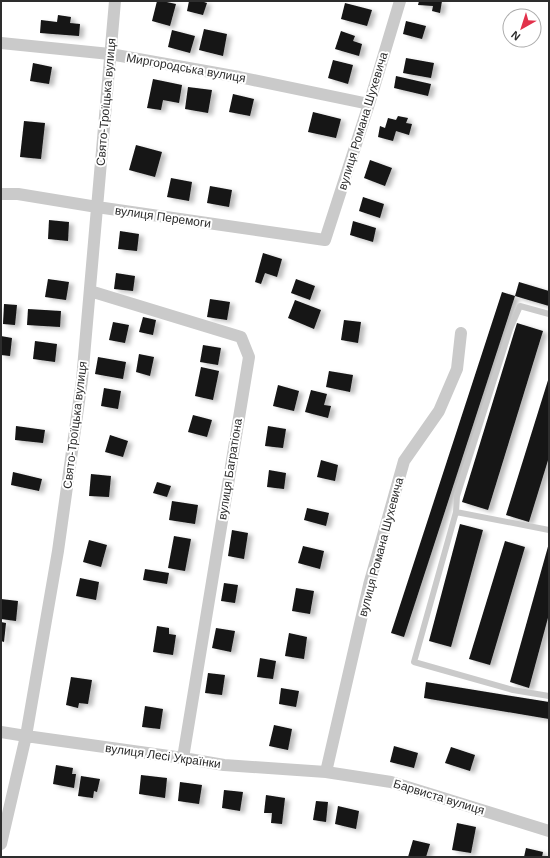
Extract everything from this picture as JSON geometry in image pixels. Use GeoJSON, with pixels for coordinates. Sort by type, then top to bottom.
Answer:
{"type":"FeatureCollection","features":[{"type":"Feature","properties":{"kind":"street","name":"Свято-Троїцька вулиця"},"geometry":{"type":"LineString","coordinates":[[1,844],[26,736],[58,551],[82,380],[115,1]]}},
{"type":"Feature","properties":{"kind":"street","name":"вулиця Романа Шухевича"},"geometry":{"type":"LineString","coordinates":[[325,240],[369,104],[400,1]]}},
{"type":"Feature","properties":{"kind":"street","name":"Миргородська вулиця"},"geometry":{"type":"LineString","coordinates":[[1,43],[110,54],[239,77],[369,104]]}},
{"type":"Feature","properties":{"kind":"street","name":"вулиця Перемоги"},"geometry":{"type":"LineString","coordinates":[[1,194],[18,194],[325,240]]}},
{"type":"Feature","properties":{"kind":"street","name":"вулиця Багратіона"},"geometry":{"type":"LineString","coordinates":[[90,291],[241,337],[249,357],[183,758]]}},
{"type":"Feature","properties":{"kind":"street","name":"вулиця Романа Шухевича"},"geometry":{"type":"LineString","coordinates":[[326,772],[369,585],[404,461],[439,411],[457,368],[461,333]]}},
{"type":"Feature","properties":{"kind":"street","name":"вулиця Лесі Українки"},"geometry":{"type":"LineString","coordinates":[[1,732],[224,765],[326,772]]}},
{"type":"Feature","properties":{"kind":"street","name":"Барвиста вулиця"},"geometry":{"type":"LineString","coordinates":[[326,772],[391,782],[549,831]]}},
{"type":"Feature","properties":{"kind":"lane"},"geometry":{"type":"LineString","coordinates":[[549,314],[520,306],[510,329],[457,496],[456,512],[414,662],[513,690],[549,696]]}},
{"type":"Feature","properties":{"kind":"lane"},"geometry":{"type":"LineString","coordinates":[[456,512],[549,530]]}},
{"type":"Feature","properties":{"kind":"building"},"geometry":{"type":"Polygon","coordinates":[[[157,1],[176,4],[170,26],[152,21],[157,1]]]}},
{"type":"Feature","properties":{"kind":"building"},"geometry":{"type":"Polygon","coordinates":[[[189,1],[201,1],[207,3],[203,15],[187,11],[189,1]]]}},
{"type":"Feature","properties":{"kind":"building"},"geometry":{"type":"Polygon","coordinates":[[[419,1],[442,1],[440,13],[432,11],[433,6],[418,5],[419,1]]]}},
{"type":"Feature","properties":{"kind":"building"},"geometry":{"type":"Polygon","coordinates":[[[345,3],[372,10],[367,26],[341,19],[345,3]]]}},
{"type":"Feature","properties":{"kind":"building"},"geometry":{"type":"Polygon","coordinates":[[[58,15],[71,17],[70,23],[80,24],[79,36],[40,33],[41,20],[57,22],[58,15]]]}},
{"type":"Feature","properties":{"kind":"building"},"geometry":{"type":"Polygon","coordinates":[[[406,21],[426,26],[422,39],[403,34],[406,21]]]}},
{"type":"Feature","properties":{"kind":"building"},"geometry":{"type":"Polygon","coordinates":[[[204,29],[227,34],[223,56],[199,50],[204,29]]]}},
{"type":"Feature","properties":{"kind":"building"},"geometry":{"type":"Polygon","coordinates":[[[172,30],[195,36],[190,53],[168,47],[172,30]]]}},
{"type":"Feature","properties":{"kind":"building"},"geometry":{"type":"Polygon","coordinates":[[[341,31],[355,36],[353,41],[362,44],[359,56],[335,49],[341,31]]]}},
{"type":"Feature","properties":{"kind":"building"},"geometry":{"type":"Polygon","coordinates":[[[406,58],[434,63],[431,78],[403,73],[406,58]]]}},
{"type":"Feature","properties":{"kind":"building"},"geometry":{"type":"Polygon","coordinates":[[[333,60],[353,65],[348,84],[328,78],[333,60]]]}},
{"type":"Feature","properties":{"kind":"building"},"geometry":{"type":"Polygon","coordinates":[[[33,63],[52,67],[49,84],[30,81],[33,63]]]}},
{"type":"Feature","properties":{"kind":"building"},"geometry":{"type":"Polygon","coordinates":[[[396,76],[431,84],[428,96],[394,88],[396,76]]]}},
{"type":"Feature","properties":{"kind":"building"},"geometry":{"type":"Polygon","coordinates":[[[153,79],[182,85],[179,103],[163,100],[161,110],[147,108],[153,79]]]}},
{"type":"Feature","properties":{"kind":"building"},"geometry":{"type":"Polygon","coordinates":[[[188,87],[212,90],[208,113],[185,109],[188,87]]]}},
{"type":"Feature","properties":{"kind":"building"},"geometry":{"type":"Polygon","coordinates":[[[233,94],[254,99],[250,116],[229,112],[233,94]]]}},
{"type":"Feature","properties":{"kind":"building"},"geometry":{"type":"Polygon","coordinates":[[[313,112],[341,119],[336,138],[308,132],[313,112]]]}},
{"type":"Feature","properties":{"kind":"building"},"geometry":{"type":"Polygon","coordinates":[[[398,116],[408,118],[406,123],[412,124],[409,135],[396,131],[393,141],[378,137],[380,126],[385,128],[388,118],[396,120],[398,116]]]}},
{"type":"Feature","properties":{"kind":"building"},"geometry":{"type":"Polygon","coordinates":[[[24,121],[45,123],[41,159],[20,157],[24,121]]]}},
{"type":"Feature","properties":{"kind":"building"},"geometry":{"type":"Polygon","coordinates":[[[136,145],[162,152],[155,177],[129,170],[136,145]]]}},
{"type":"Feature","properties":{"kind":"building"},"geometry":{"type":"Polygon","coordinates":[[[370,160],[392,168],[385,186],[364,178],[370,160]]]}},
{"type":"Feature","properties":{"kind":"building"},"geometry":{"type":"Polygon","coordinates":[[[171,178],[192,182],[189,201],[167,197],[171,178]]]}},
{"type":"Feature","properties":{"kind":"building"},"geometry":{"type":"Polygon","coordinates":[[[210,186],[232,190],[229,207],[207,203],[210,186]]]}},
{"type":"Feature","properties":{"kind":"building"},"geometry":{"type":"Polygon","coordinates":[[[363,197],[384,204],[380,218],[359,211],[363,197]]]}},
{"type":"Feature","properties":{"kind":"building"},"geometry":{"type":"Polygon","coordinates":[[[49,220],[69,222],[68,241],[48,239],[49,220]]]}},
{"type":"Feature","properties":{"kind":"building"},"geometry":{"type":"Polygon","coordinates":[[[353,221],[376,228],[373,242],[350,235],[353,221]]]}},
{"type":"Feature","properties":{"kind":"building"},"geometry":{"type":"Polygon","coordinates":[[[120,231],[139,234],[137,251],[118,249],[120,231]]]}},
{"type":"Feature","properties":{"kind":"building"},"geometry":{"type":"Polygon","coordinates":[[[263,253],[282,259],[277,277],[265,273],[261,284],[255,282],[263,253]]]}},
{"type":"Feature","properties":{"kind":"building"},"geometry":{"type":"Polygon","coordinates":[[[116,273],[135,276],[133,291],[114,289],[116,273]]]}},
{"type":"Feature","properties":{"kind":"building"},"geometry":{"type":"Polygon","coordinates":[[[48,279],[69,282],[66,300],[45,297],[48,279]]]}},
{"type":"Feature","properties":{"kind":"building"},"geometry":{"type":"Polygon","coordinates":[[[296,279],[315,286],[310,300],[291,293],[296,279]]]}},
{"type":"Feature","properties":{"kind":"building"},"geometry":{"type":"Polygon","coordinates":[[[519,282],[549,291],[549,306],[515,296],[519,282]]]}},
{"type":"Feature","properties":{"kind":"building"},"geometry":{"type":"Polygon","coordinates":[[[502,292],[515,296],[404,637],[391,633],[502,292]]]}},
{"type":"Feature","properties":{"kind":"building"},"geometry":{"type":"Polygon","coordinates":[[[210,299],[230,302],[227,320],[207,317],[210,299]]]}},
{"type":"Feature","properties":{"kind":"building"},"geometry":{"type":"Polygon","coordinates":[[[295,300],[321,310],[314,329],[288,318],[295,300]]]}},
{"type":"Feature","properties":{"kind":"building"},"geometry":{"type":"Polygon","coordinates":[[[4,304],[17,305],[15,325],[3,324],[4,304]]]}},
{"type":"Feature","properties":{"kind":"building"},"geometry":{"type":"Polygon","coordinates":[[[28,309],[61,311],[60,327],[27,325],[28,309]]]}},
{"type":"Feature","properties":{"kind":"building"},"geometry":{"type":"Polygon","coordinates":[[[143,317],[156,320],[153,335],[139,332],[143,317]]]}},
{"type":"Feature","properties":{"kind":"building"},"geometry":{"type":"Polygon","coordinates":[[[344,320],[361,322],[358,343],[341,340],[344,320]]]}},
{"type":"Feature","properties":{"kind":"building"},"geometry":{"type":"Polygon","coordinates":[[[113,322],[129,325],[125,343],[109,340],[113,322]]]}},
{"type":"Feature","properties":{"kind":"building"},"geometry":{"type":"Polygon","coordinates":[[[517,323],[543,331],[488,510],[462,502],[517,323]]]}},
{"type":"Feature","properties":{"kind":"building"},"geometry":{"type":"Polygon","coordinates":[[[1,336],[12,338],[10,356],[1,355],[1,336]]]}},
{"type":"Feature","properties":{"kind":"building"},"geometry":{"type":"Polygon","coordinates":[[[35,341],[57,344],[55,362],[33,359],[35,341]]]}},
{"type":"Feature","properties":{"kind":"building"},"geometry":{"type":"Polygon","coordinates":[[[203,345],[221,348],[218,365],[200,362],[203,345]]]}},
{"type":"Feature","properties":{"kind":"building"},"geometry":{"type":"Polygon","coordinates":[[[139,354],[154,357],[150,376],[136,372],[139,354]]]}},
{"type":"Feature","properties":{"kind":"building"},"geometry":{"type":"Polygon","coordinates":[[[98,357],[126,362],[123,379],[95,374],[98,357]]]}},
{"type":"Feature","properties":{"kind":"building"},"geometry":{"type":"Polygon","coordinates":[[[201,367],[219,371],[213,400],[195,396],[201,367]]]}},
{"type":"Feature","properties":{"kind":"building"},"geometry":{"type":"Polygon","coordinates":[[[329,371],[353,375],[350,392],[326,387],[329,371]]]}},
{"type":"Feature","properties":{"kind":"building"},"geometry":{"type":"Polygon","coordinates":[[[549,377],[549,457],[529,522],[506,515],[549,377]]]}},
{"type":"Feature","properties":{"kind":"building"},"geometry":{"type":"Polygon","coordinates":[[[278,385],[299,391],[294,411],[273,406],[278,385]]]}},
{"type":"Feature","properties":{"kind":"building"},"geometry":{"type":"Polygon","coordinates":[[[104,388],[121,391],[118,409],[101,406],[104,388]]]}},
{"type":"Feature","properties":{"kind":"building"},"geometry":{"type":"Polygon","coordinates":[[[311,390],[327,394],[324,405],[331,406],[328,418],[305,412],[311,390]]]}},
{"type":"Feature","properties":{"kind":"building"},"geometry":{"type":"Polygon","coordinates":[[[193,415],[212,420],[207,437],[188,432],[193,415]]]}},
{"type":"Feature","properties":{"kind":"building"},"geometry":{"type":"Polygon","coordinates":[[[16,426],[45,430],[43,443],[15,440],[16,426]]]}},
{"type":"Feature","properties":{"kind":"building"},"geometry":{"type":"Polygon","coordinates":[[[268,426],[286,429],[283,448],[265,446],[268,426]]]}},
{"type":"Feature","properties":{"kind":"building"},"geometry":{"type":"Polygon","coordinates":[[[110,435],[128,441],[123,457],[105,452],[110,435]]]}},
{"type":"Feature","properties":{"kind":"building"},"geometry":{"type":"Polygon","coordinates":[[[321,460],[338,465],[335,481],[317,477],[321,460]]]}},
{"type":"Feature","properties":{"kind":"building"},"geometry":{"type":"Polygon","coordinates":[[[269,470],[286,473],[284,489],[267,487],[269,470]]]}},
{"type":"Feature","properties":{"kind":"building"},"geometry":{"type":"Polygon","coordinates":[[[13,472],[42,479],[39,491],[11,485],[13,472]]]}},
{"type":"Feature","properties":{"kind":"building"},"geometry":{"type":"Polygon","coordinates":[[[91,474],[111,476],[109,497],[89,496],[91,474]]]}},
{"type":"Feature","properties":{"kind":"building"},"geometry":{"type":"Polygon","coordinates":[[[157,482],[171,486],[167,497],[153,493],[157,482]]]}},
{"type":"Feature","properties":{"kind":"building"},"geometry":{"type":"Polygon","coordinates":[[[172,501],[198,505],[195,524],[169,520],[172,501]]]}},
{"type":"Feature","properties":{"kind":"building"},"geometry":{"type":"Polygon","coordinates":[[[307,508],[329,513],[326,526],[304,520],[307,508]]]}},
{"type":"Feature","properties":{"kind":"building"},"geometry":{"type":"Polygon","coordinates":[[[460,524],[483,530],[451,647],[429,641],[460,524]]]}},
{"type":"Feature","properties":{"kind":"building"},"geometry":{"type":"Polygon","coordinates":[[[232,530],[248,533],[244,559],[228,556],[232,530]]]}},
{"type":"Feature","properties":{"kind":"building"},"geometry":{"type":"Polygon","coordinates":[[[174,536],[191,539],[185,571],[168,568],[174,536]]]}},
{"type":"Feature","properties":{"kind":"building"},"geometry":{"type":"Polygon","coordinates":[[[89,540],[107,545],[101,567],[83,562],[89,540]]]}},
{"type":"Feature","properties":{"kind":"building"},"geometry":{"type":"Polygon","coordinates":[[[505,541],[525,547],[490,665],[469,659],[505,541]]]}},
{"type":"Feature","properties":{"kind":"building"},"geometry":{"type":"Polygon","coordinates":[[[549,543],[549,614],[529,688],[510,682],[549,543]]]}},
{"type":"Feature","properties":{"kind":"building"},"geometry":{"type":"Polygon","coordinates":[[[303,546],[324,551],[320,569],[298,563],[303,546]]]}},
{"type":"Feature","properties":{"kind":"building"},"geometry":{"type":"Polygon","coordinates":[[[145,569],[169,573],[167,584],[143,580],[145,569]]]}},
{"type":"Feature","properties":{"kind":"building"},"geometry":{"type":"Polygon","coordinates":[[[80,578],[99,582],[96,600],[76,596],[80,578]]]}},
{"type":"Feature","properties":{"kind":"building"},"geometry":{"type":"Polygon","coordinates":[[[224,583],[238,585],[235,603],[221,601],[224,583]]]}},
{"type":"Feature","properties":{"kind":"building"},"geometry":{"type":"Polygon","coordinates":[[[296,588],[314,591],[310,614],[292,611],[296,588]]]}},
{"type":"Feature","properties":{"kind":"building"},"geometry":{"type":"Polygon","coordinates":[[[1,599],[18,601],[16,621],[1,619],[1,599]]]}},
{"type":"Feature","properties":{"kind":"building"},"geometry":{"type":"Polygon","coordinates":[[[1,622],[6,623],[4,642],[1,641],[1,622]]]}},
{"type":"Feature","properties":{"kind":"building"},"geometry":{"type":"Polygon","coordinates":[[[157,626],[169,628],[169,634],[176,635],[173,655],[153,652],[157,626]]]}},
{"type":"Feature","properties":{"kind":"building"},"geometry":{"type":"Polygon","coordinates":[[[216,628],[235,631],[231,652],[212,648],[216,628]]]}},
{"type":"Feature","properties":{"kind":"building"},"geometry":{"type":"Polygon","coordinates":[[[289,633],[307,637],[304,659],[285,656],[289,633]]]}},
{"type":"Feature","properties":{"kind":"building"},"geometry":{"type":"Polygon","coordinates":[[[260,658],[276,661],[273,679],[257,677],[260,658]]]}},
{"type":"Feature","properties":{"kind":"building"},"geometry":{"type":"Polygon","coordinates":[[[208,673],[225,675],[222,695],[205,693],[208,673]]]}},
{"type":"Feature","properties":{"kind":"building"},"geometry":{"type":"Polygon","coordinates":[[[71,677],[92,680],[88,704],[79,703],[78,708],[66,705],[71,677]]]}},
{"type":"Feature","properties":{"kind":"building"},"geometry":{"type":"Polygon","coordinates":[[[426,682],[549,702],[549,719],[424,698],[426,682]]]}},
{"type":"Feature","properties":{"kind":"building"},"geometry":{"type":"Polygon","coordinates":[[[281,688],[299,691],[296,707],[279,704],[281,688]]]}},
{"type":"Feature","properties":{"kind":"building"},"geometry":{"type":"Polygon","coordinates":[[[145,706],[163,709],[160,729],[142,727],[145,706]]]}},
{"type":"Feature","properties":{"kind":"building"},"geometry":{"type":"Polygon","coordinates":[[[274,725],[292,729],[288,750],[269,746],[274,725]]]}},
{"type":"Feature","properties":{"kind":"building"},"geometry":{"type":"Polygon","coordinates":[[[394,746],[418,753],[414,768],[390,762],[394,746]]]}},
{"type":"Feature","properties":{"kind":"building"},"geometry":{"type":"Polygon","coordinates":[[[451,747],[475,755],[470,771],[445,763],[451,747]]]}},
{"type":"Feature","properties":{"kind":"building"},"geometry":{"type":"Polygon","coordinates":[[[56,765],[73,768],[72,774],[76,774],[74,788],[53,784],[56,765]]]}},
{"type":"Feature","properties":{"kind":"building"},"geometry":{"type":"Polygon","coordinates":[[[141,775],[167,778],[165,798],[139,794],[141,775]]]}},
{"type":"Feature","properties":{"kind":"building"},"geometry":{"type":"Polygon","coordinates":[[[81,776],[100,779],[97,792],[94,791],[93,798],[78,796],[81,776]]]}},
{"type":"Feature","properties":{"kind":"building"},"geometry":{"type":"Polygon","coordinates":[[[180,782],[202,785],[199,804],[178,801],[180,782]]]}},
{"type":"Feature","properties":{"kind":"building"},"geometry":{"type":"Polygon","coordinates":[[[224,790],[243,792],[240,811],[222,808],[224,790]]]}},
{"type":"Feature","properties":{"kind":"building"},"geometry":{"type":"Polygon","coordinates":[[[266,795],[285,798],[282,824],[271,823],[272,813],[264,813],[266,795]]]}},
{"type":"Feature","properties":{"kind":"building"},"geometry":{"type":"Polygon","coordinates":[[[316,801],[328,802],[326,822],[313,820],[316,801]]]}},
{"type":"Feature","properties":{"kind":"building"},"geometry":{"type":"Polygon","coordinates":[[[338,806],[359,811],[356,829],[335,824],[338,806]]]}},
{"type":"Feature","properties":{"kind":"building"},"geometry":{"type":"Polygon","coordinates":[[[457,823],[476,827],[471,853],[452,850],[457,823]]]}},
{"type":"Feature","properties":{"kind":"building"},"geometry":{"type":"Polygon","coordinates":[[[413,840],[430,844],[426,857],[408,857],[413,840]]]}},
{"type":"Feature","properties":{"kind":"building"},"geometry":{"type":"Polygon","coordinates":[[[526,848],[543,852],[542,857],[524,857],[526,848]]]}}]}
